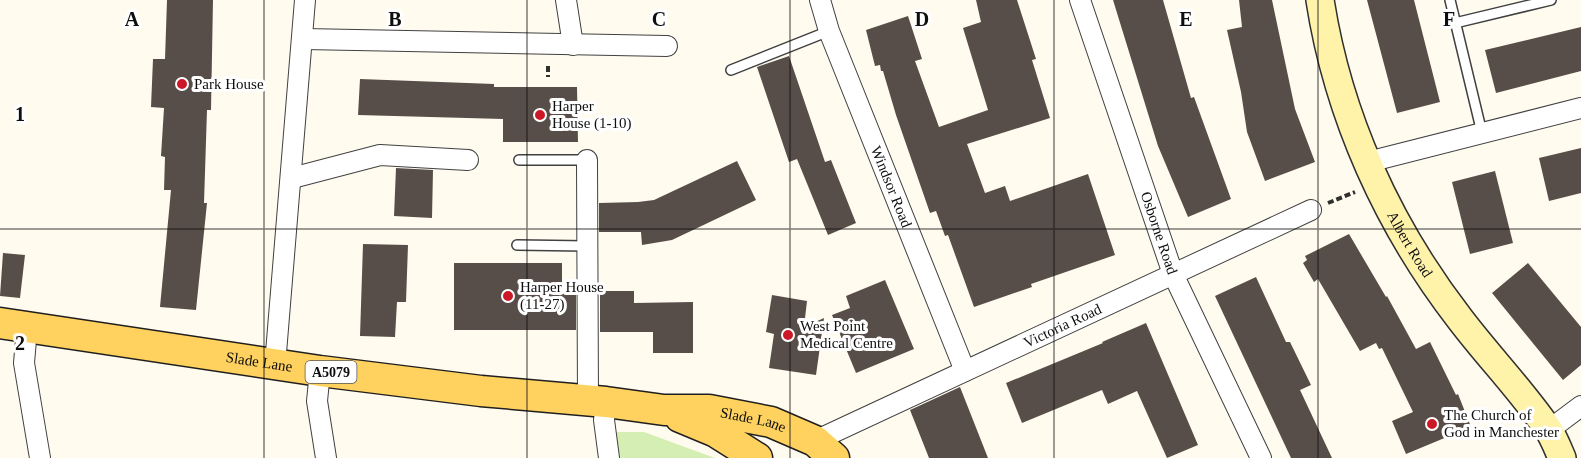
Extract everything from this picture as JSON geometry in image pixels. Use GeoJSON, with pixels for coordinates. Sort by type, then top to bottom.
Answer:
{"type":"FeatureCollection","features":[{"type":"Feature","properties":{"kind":"main road","name":"Albert Road"},"geometry":{"type":"LineString","coordinates":[[1320,0],[1332,62],[1389,211],[1420,263],[1459,318],[1549,430],[1562,458]]}},
{"type":"Feature","properties":{"kind":"main road","name":"Slade Lane"},"geometry":{"type":"LineString","coordinates":[[14,326],[275,365],[481,391],[664,410],[709,410],[771,422],[818,452]]}},
{"type":"Feature","properties":{"kind":"main road","name":"Slade Lane"},"geometry":{"type":"LineString","coordinates":[[664,410],[716,432],[757,458]]}},
{"type":"Feature","properties":{"kind":"street"},"geometry":{"type":"LineString","coordinates":[[275,365],[304,39],[305,0]]}},
{"type":"Feature","properties":{"kind":"street"},"geometry":{"type":"LineString","coordinates":[[566,0],[573,45]]}},
{"type":"Feature","properties":{"kind":"street","name":"Windsor Road"},"geometry":{"type":"LineString","coordinates":[[820,0],[829,31],[965,371]]}},
{"type":"Feature","properties":{"kind":"street","name":"Osborne Road"},"geometry":{"type":"LineString","coordinates":[[1080,0],[1173,274],[1260,458]]}},
{"type":"Feature","properties":{"kind":"street"},"geometry":{"type":"LineString","coordinates":[[304,39],[667,46]]}},
{"type":"Feature","properties":{"kind":"street"},"geometry":{"type":"LineString","coordinates":[[1373,173],[1482,133],[1581,108]]}},
{"type":"Feature","properties":{"kind":"street"},"geometry":{"type":"LineString","coordinates":[[292,178],[380,155],[468,160]]}},
{"type":"Feature","properties":{"kind":"street"},"geometry":{"type":"LineString","coordinates":[[587,160],[587,246],[597,402],[604,420],[609,458]]}},
{"type":"Feature","properties":{"kind":"street","name":"Victoria Road"},"geometry":{"type":"LineString","coordinates":[[818,452],[965,371],[1311,210]]}},
{"type":"Feature","properties":{"kind":"street"},"geometry":{"type":"LineString","coordinates":[[14,326],[24,363],[40,458]]}},
{"type":"Feature","properties":{"kind":"street"},"geometry":{"type":"LineString","coordinates":[[320,371],[317,401],[326,458]]}},
{"type":"Feature","properties":{"kind":"street"},"geometry":{"type":"LineString","coordinates":[[1549,430],[1581,406]]}},
{"type":"Feature","properties":{"kind":"lane"},"geometry":{"type":"LineString","coordinates":[[1450,0],[1482,133]]}},
{"type":"Feature","properties":{"kind":"lane"},"geometry":{"type":"LineString","coordinates":[[1455,23],[1551,0]]}},
{"type":"Feature","properties":{"kind":"lane"},"geometry":{"type":"LineString","coordinates":[[730,70],[829,31]]}},
{"type":"Feature","properties":{"kind":"lane"},"geometry":{"type":"LineString","coordinates":[[519,160],[587,160]]}},
{"type":"Feature","properties":{"kind":"lane"},"geometry":{"type":"LineString","coordinates":[[517,245],[587,246]]}},
{"type":"Feature","properties":{"kind":"path"},"geometry":{"type":"LineString","coordinates":[[1311,210],[1373,173]]}},
{"type":"Feature","properties":{"kind":"green space"},"geometry":{"type":"Polygon","coordinates":[[[616,432],[644,432],[715,458],[620,458],[616,432]]]}},
{"type":"Feature","properties":{"kind":"building"},"geometry":{"type":"Polygon","coordinates":[[[167,0],[213,0],[211,110],[207,110],[204,203],[207,203],[196,310],[160,307],[171,190],[164,190],[165,157],[161,156],[164,108],[151,107],[153,59],[165,59],[167,0]]]}},
{"type":"Feature","properties":{"kind":"building"},"geometry":{"type":"Polygon","coordinates":[[[976,0],[1017,0],[1036,59],[1032,60],[1050,118],[967,144],[985,193],[1005,186],[1010,201],[1088,174],[1115,255],[1031,284],[1032,287],[974,307],[948,235],[945,236],[936,211],[930,213],[883,71],[880,65],[875,66],[866,30],[908,16],[922,59],[915,61],[939,127],[988,110],[963,28],[981,22],[976,0]]]}},
{"type":"Feature","properties":{"kind":"building"},"geometry":{"type":"Polygon","coordinates":[[[1113,0],[1163,0],[1191,98],[1194,97],[1231,199],[1188,217],[1158,146],[1113,0]]]}},
{"type":"Feature","properties":{"kind":"building"},"geometry":{"type":"Polygon","coordinates":[[[1239,0],[1272,0],[1295,109],[1315,162],[1265,181],[1247,132],[1241,92],[1227,30],[1242,27],[1239,0]]]}},
{"type":"Feature","properties":{"kind":"building"},"geometry":{"type":"Polygon","coordinates":[[[1367,0],[1414,0],[1440,102],[1397,113],[1367,0]]]}},
{"type":"Feature","properties":{"kind":"building"},"geometry":{"type":"Polygon","coordinates":[[[1581,27],[1581,71],[1496,93],[1485,50],[1581,27]]]}},
{"type":"Feature","properties":{"kind":"building"},"geometry":{"type":"Polygon","coordinates":[[[789,56],[825,162],[831,160],[856,223],[828,235],[797,159],[789,162],[757,67],[789,56]]]}},
{"type":"Feature","properties":{"kind":"building"},"geometry":{"type":"Polygon","coordinates":[[[360,79],[494,84],[494,87],[577,87],[578,142],[503,142],[503,119],[358,115],[360,79]]]}},
{"type":"Feature","properties":{"kind":"building"},"geometry":{"type":"Polygon","coordinates":[[[1581,148],[1581,193],[1549,201],[1539,158],[1581,148]]]}},
{"type":"Feature","properties":{"kind":"building"},"geometry":{"type":"Polygon","coordinates":[[[737,161],[756,200],[672,240],[642,245],[641,232],[599,232],[599,203],[654,200],[737,161]]]}},
{"type":"Feature","properties":{"kind":"building"},"geometry":{"type":"Polygon","coordinates":[[[396,168],[433,170],[432,218],[394,216],[396,168]]]}},
{"type":"Feature","properties":{"kind":"building"},"geometry":{"type":"Polygon","coordinates":[[[1495,171],[1513,243],[1470,254],[1452,182],[1495,171]]]}},
{"type":"Feature","properties":{"kind":"building"},"geometry":{"type":"Polygon","coordinates":[[[1349,234],[1416,349],[1430,342],[1456,395],[1458,394],[1471,427],[1406,454],[1392,421],[1413,412],[1382,348],[1379,349],[1376,343],[1360,351],[1318,279],[1314,282],[1303,263],[1307,260],[1305,256],[1349,234]]]}},
{"type":"Feature","properties":{"kind":"building"},"geometry":{"type":"Polygon","coordinates":[[[363,244],[408,245],[406,302],[397,302],[395,337],[360,336],[363,244]]]}},
{"type":"Feature","properties":{"kind":"building"},"geometry":{"type":"Polygon","coordinates":[[[3,253],[25,255],[20,298],[0,296],[3,253]]]}},
{"type":"Feature","properties":{"kind":"building","name":"Harper House (11-27)"},"geometry":{"type":"Polygon","coordinates":[[[454,263],[562,263],[562,291],[576,291],[576,330],[454,330],[454,263]]]}},
{"type":"Feature","properties":{"kind":"building"},"geometry":{"type":"Polygon","coordinates":[[[1528,263],[1581,327],[1581,365],[1563,380],[1492,293],[1528,263]]]}},
{"type":"Feature","properties":{"kind":"building"},"geometry":{"type":"Polygon","coordinates":[[[1256,277],[1286,342],[1290,342],[1311,385],[1300,390],[1332,458],[1291,458],[1215,296],[1256,277]]]}},
{"type":"Feature","properties":{"kind":"building"},"geometry":{"type":"Polygon","coordinates":[[[885,280],[914,349],[856,373],[832,315],[850,308],[846,296],[885,280]]]}},
{"type":"Feature","properties":{"kind":"building"},"geometry":{"type":"Polygon","coordinates":[[[600,291],[634,291],[634,303],[693,302],[693,353],[653,353],[653,332],[600,332],[600,291]]]}},
{"type":"Feature","properties":{"kind":"building","name":"West Point Medical Centre"},"geometry":{"type":"Polygon","coordinates":[[[772,295],[807,301],[804,327],[824,318],[816,375],[769,368],[774,334],[766,332],[772,295]]]}},
{"type":"Feature","properties":{"kind":"building"},"geometry":{"type":"Polygon","coordinates":[[[1146,323],[1198,445],[1167,458],[1137,391],[1108,404],[1102,390],[1022,423],[1006,383],[1146,323]]]}},
{"type":"Feature","properties":{"kind":"building"},"geometry":{"type":"Polygon","coordinates":[[[960,387],[988,458],[929,458],[910,410],[960,387]]]}},
{"type":"Feature","properties":{"kind":"place","name":"Park House"},"geometry":{"type":"Point","coordinates":[182,84]}},
{"type":"Feature","properties":{"kind":"place","name":"Harper House (1-10)"},"geometry":{"type":"Point","coordinates":[540,115]}},
{"type":"Feature","properties":{"kind":"place","name":"Harper House (11-27)"},"geometry":{"type":"Point","coordinates":[508,296]}},
{"type":"Feature","properties":{"kind":"place","name":"West Point Medical Centre"},"geometry":{"type":"Point","coordinates":[788,335]}},
{"type":"Feature","properties":{"kind":"place","name":"The Church of God in Manchester"},"geometry":{"type":"Point","coordinates":[1432,424]}}]}
